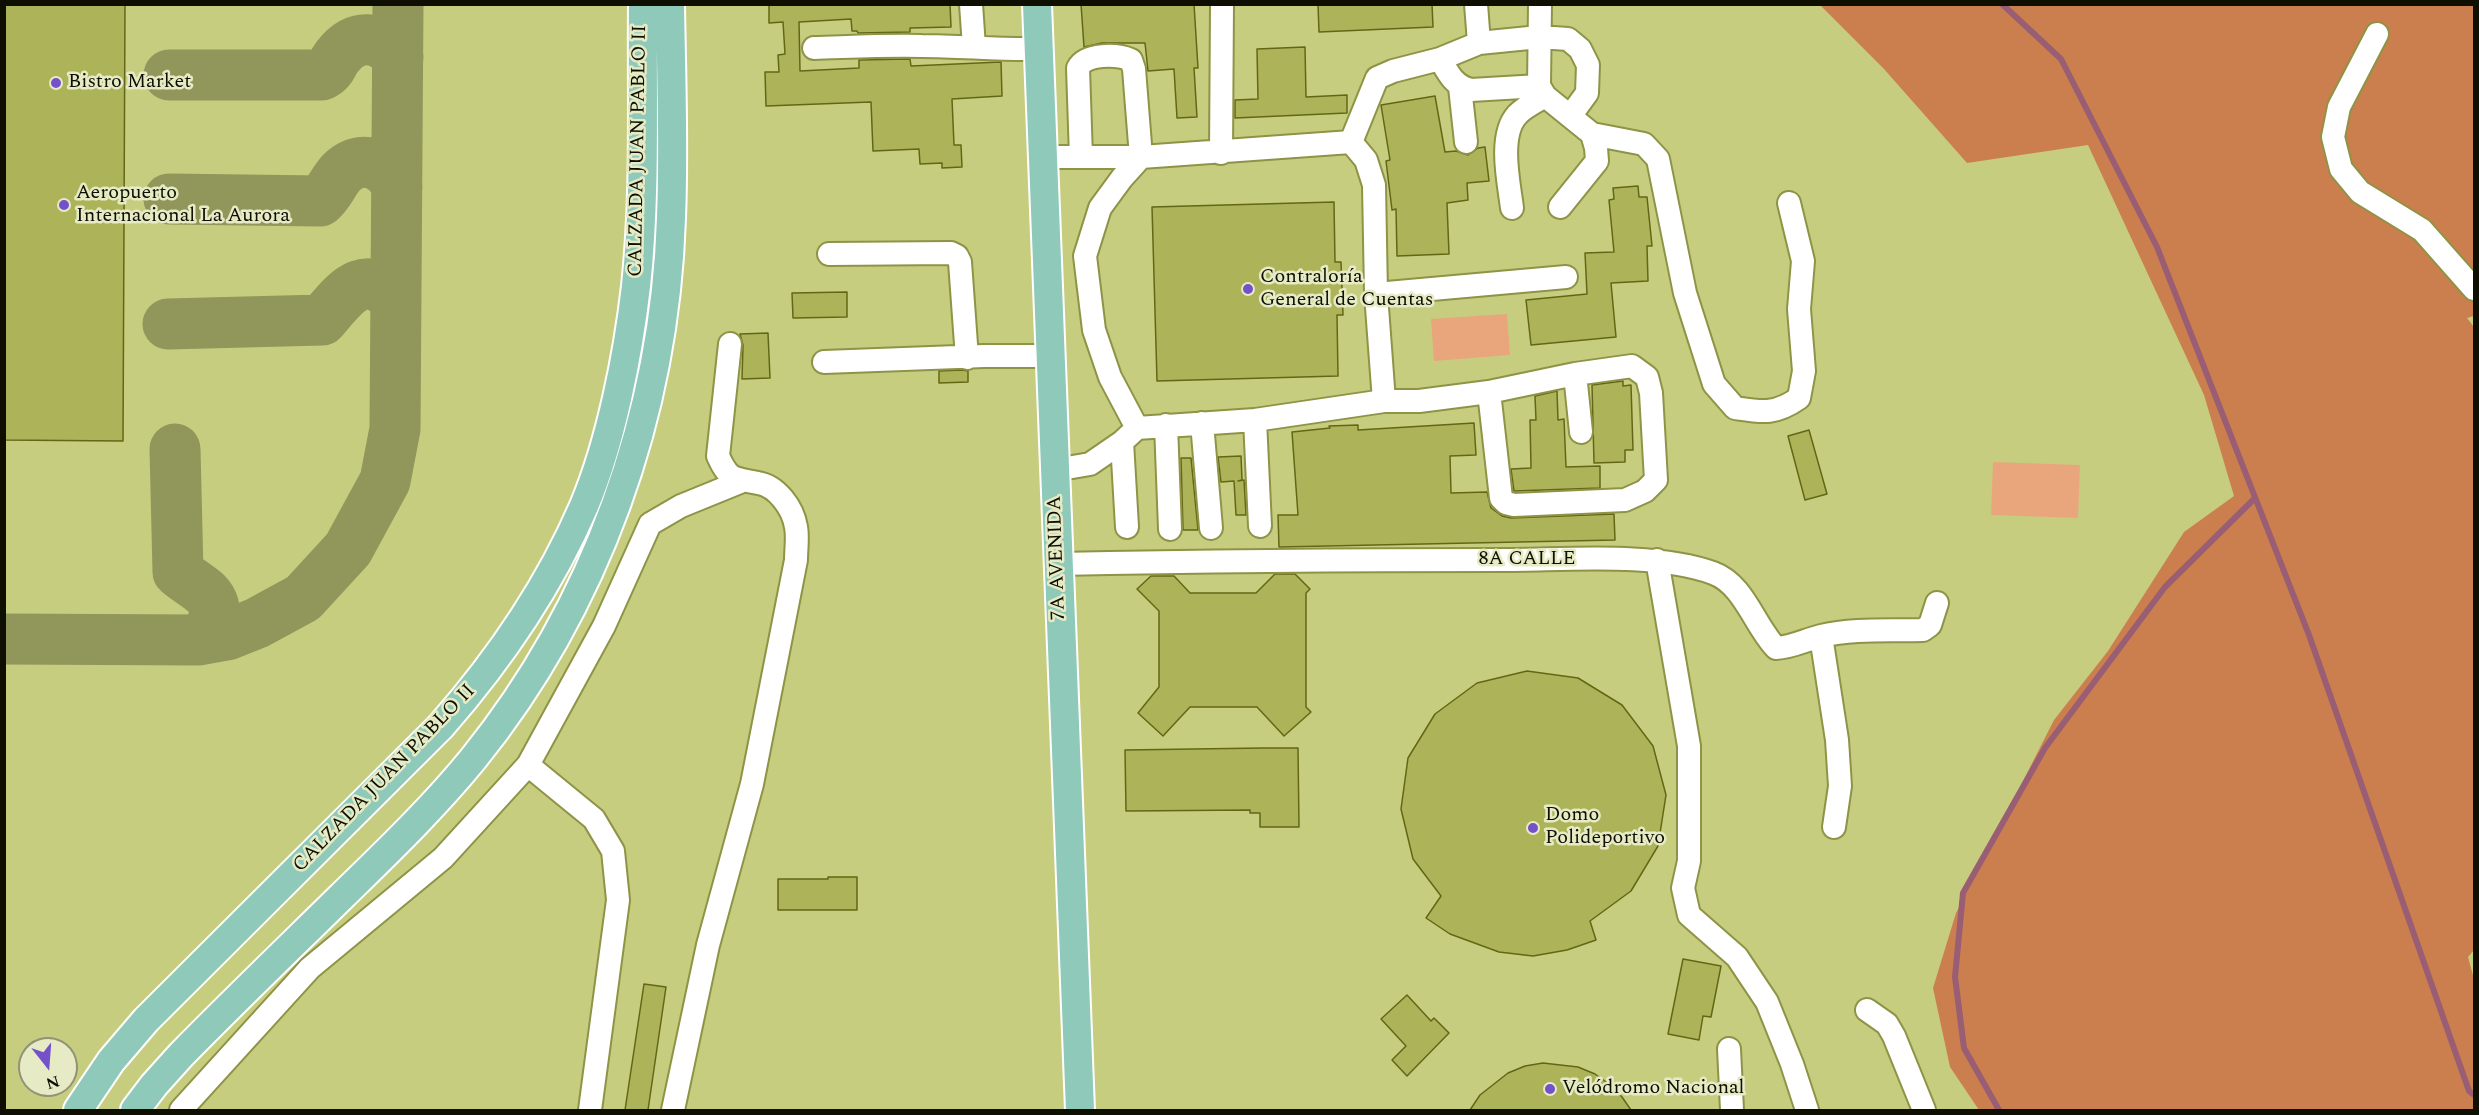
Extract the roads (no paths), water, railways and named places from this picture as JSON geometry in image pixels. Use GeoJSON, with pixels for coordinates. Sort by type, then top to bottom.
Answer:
{"type":"FeatureCollection","features":[{"type":"Feature","properties":{"kind":"main road","name":"CALZADA JUAN PABLO II"},"geometry":{"type":"LineString","coordinates":[[78,1110],[111,1061],[146,1020],[433,735],[477,685],[539,595],[566,545],[604,451],[636,287],[641,215],[643,4]]}},
{"type":"Feature","properties":{"kind":"main road","name":"CALZADA JUAN PABLO II"},"geometry":{"type":"LineString","coordinates":[[135,1110],[153,1084],[181,1055],[391,849],[442,795],[501,723],[538,667],[579,593],[610,525],[653,378],[665,296],[671,219],[670,4]]}},
{"type":"Feature","properties":{"kind":"main road","name":"7A AVENIDA"},"geometry":{"type":"LineString","coordinates":[[1037,4],[1080,1110]]}},
{"type":"Feature","properties":{"kind":"street"},"geometry":{"type":"LineString","coordinates":[[971,4],[974,47]]}},
{"type":"Feature","properties":{"kind":"street"},"geometry":{"type":"LineString","coordinates":[[1221,153],[1222,4]]}},
{"type":"Feature","properties":{"kind":"street"},"geometry":{"type":"LineString","coordinates":[[1476,4],[1479,43]]}},
{"type":"Feature","properties":{"kind":"street"},"geometry":{"type":"LineString","coordinates":[[1540,4],[1542,91]]}},
{"type":"Feature","properties":{"kind":"street"},"geometry":{"type":"LineString","coordinates":[[2377,34],[2339,107],[2333,137],[2341,169],[2360,192],[2422,230],[2475,289]]}},
{"type":"Feature","properties":{"kind":"street"},"geometry":{"type":"LineString","coordinates":[[1351,142],[1377,78],[1393,71],[1440,59],[1479,43],[1539,38],[1568,39],[1580,49],[1588,65],[1587,93],[1571,116]]}},
{"type":"Feature","properties":{"kind":"street"},"geometry":{"type":"LineString","coordinates":[[814,48],[1038,49]]}},
{"type":"Feature","properties":{"kind":"street"},"geometry":{"type":"LineString","coordinates":[[1081,157],[1078,68],[1081,62],[1087,58],[1124,57],[1131,60],[1134,69],[1141,157],[1100,208],[1085,256],[1094,330],[1130,435],[1127,527]]}},
{"type":"Feature","properties":{"kind":"street"},"geometry":{"type":"LineString","coordinates":[[1440,59],[1452,80],[1460,87],[1471,90],[1542,91],[1592,134],[1644,144],[1658,159],[1685,293],[1714,384],[1735,408],[1767,413],[1786,408],[1799,398],[1804,371],[1799,309],[1803,261],[1789,203]]}},
{"type":"Feature","properties":{"kind":"street"},"geometry":{"type":"LineString","coordinates":[[1460,87],[1466,142]]}},
{"type":"Feature","properties":{"kind":"street"},"geometry":{"type":"LineString","coordinates":[[1512,208],[1506,160],[1509,132],[1516,115],[1542,91]]}},
{"type":"Feature","properties":{"kind":"street"},"geometry":{"type":"LineString","coordinates":[[1560,207],[1597,161],[1592,134]]}},
{"type":"Feature","properties":{"kind":"street"},"geometry":{"type":"LineString","coordinates":[[1043,157],[1141,157],[1351,142]]}},
{"type":"Feature","properties":{"kind":"street"},"geometry":{"type":"LineString","coordinates":[[1351,142],[1366,160],[1374,185],[1376,294],[1384,401]]}},
{"type":"Feature","properties":{"kind":"street"},"geometry":{"type":"LineString","coordinates":[[830,254],[951,253],[957,256],[960,262],[967,358]]}},
{"type":"Feature","properties":{"kind":"street"},"geometry":{"type":"LineString","coordinates":[[1376,294],[1566,277]]}},
{"type":"Feature","properties":{"kind":"street"},"geometry":{"type":"LineString","coordinates":[[730,344],[718,456],[724,470],[740,482]]}},
{"type":"Feature","properties":{"kind":"street"},"geometry":{"type":"LineString","coordinates":[[824,362],[1050,356]]}},
{"type":"Feature","properties":{"kind":"street"},"geometry":{"type":"LineString","coordinates":[[1055,470],[1090,464],[1130,435],[1166,425],[1255,420],[1384,401],[1419,401],[1489,392],[1575,374],[1632,366],[1647,377],[1651,393],[1656,480],[1645,491],[1625,500],[1514,505],[1506,503],[1501,498],[1489,392]]}},
{"type":"Feature","properties":{"kind":"street"},"geometry":{"type":"LineString","coordinates":[[1575,374],[1581,432]]}},
{"type":"Feature","properties":{"kind":"street"},"geometry":{"type":"LineString","coordinates":[[1255,420],[1260,526]]}},
{"type":"Feature","properties":{"kind":"street"},"geometry":{"type":"LineString","coordinates":[[1202,423],[1211,528]]}},
{"type":"Feature","properties":{"kind":"street"},"geometry":{"type":"LineString","coordinates":[[1166,425],[1170,529]]}},
{"type":"Feature","properties":{"kind":"street"},"geometry":{"type":"LineString","coordinates":[[181,1110],[310,968],[443,858],[528,765],[604,626],[650,524],[681,506],[740,482],[760,483],[779,494],[789,507],[796,527],[796,560],[752,784],[708,945],[673,1110]]}},
{"type":"Feature","properties":{"kind":"street","name":"8A CALLE"},"geometry":{"type":"LineString","coordinates":[[1059,564],[1326,559],[1657,560],[1713,573],[1728,581],[1776,648],[1792,647],[1821,636],[1858,632],[1923,630],[1930,625],[1937,603]]}},
{"type":"Feature","properties":{"kind":"street"},"geometry":{"type":"LineString","coordinates":[[1657,560],[1689,746],[1689,861],[1683,888],[1689,915],[1737,957],[1767,1002],[1792,1064],[1807,1110]]}},
{"type":"Feature","properties":{"kind":"street"},"geometry":{"type":"LineString","coordinates":[[1821,636],[1836,740],[1840,786],[1834,827]]}},
{"type":"Feature","properties":{"kind":"street"},"geometry":{"type":"LineString","coordinates":[[528,765],[594,819],[613,850],[618,900],[590,1110]]}},
{"type":"Feature","properties":{"kind":"street"},"geometry":{"type":"LineString","coordinates":[[1867,1010],[1887,1024],[1894,1036],[1924,1110]]}},
{"type":"Feature","properties":{"kind":"street"},"geometry":{"type":"LineString","coordinates":[[1729,1049],[1732,1110]]}},
{"type":"Feature","properties":{"kind":"waterway"},"geometry":{"type":"LineString","coordinates":[[2002,4],[2061,59],[2157,247],[2309,635],[2469,1091],[2474,1095]]}},
{"type":"Feature","properties":{"kind":"waterway"},"geometry":{"type":"LineString","coordinates":[[1999,1110],[1964,1048],[1955,977],[1963,893],[2045,748],[2165,587],[2255,498]]}},
{"type":"Feature","properties":{"kind":"place","name":"Bistro Market"},"geometry":{"type":"Point","coordinates":[56,83]}},
{"type":"Feature","properties":{"kind":"place","name":"Aeropuerto Internacional La Aurora"},"geometry":{"type":"Point","coordinates":[64,205]}},
{"type":"Feature","properties":{"kind":"place","name":"Contraloría General de Cuentas"},"geometry":{"type":"Point","coordinates":[1248,289]}},
{"type":"Feature","properties":{"kind":"place","name":"Domo Polideportivo"},"geometry":{"type":"Point","coordinates":[1533,828]}},
{"type":"Feature","properties":{"kind":"place","name":"Velódromo Nacional"},"geometry":{"type":"Point","coordinates":[1550,1089]}}]}
